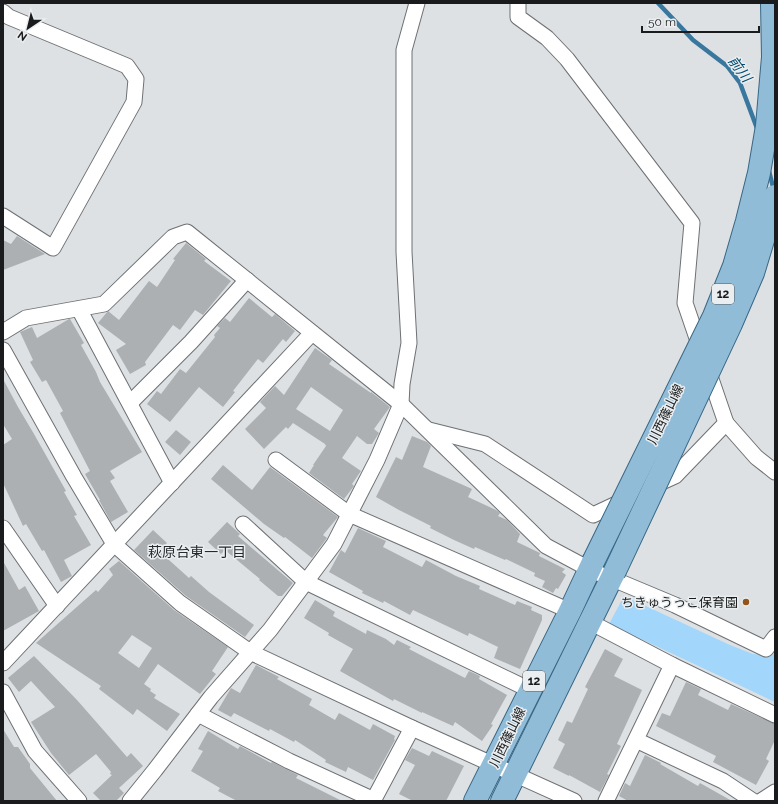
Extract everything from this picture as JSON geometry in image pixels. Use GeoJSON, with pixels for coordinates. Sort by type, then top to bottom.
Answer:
{"type":"FeatureCollection","features":[{"type":"Feature","properties":{"kind":"main road","name":"川西篠山線"},"geometry":{"type":"LineString","coordinates":[[475,801],[570,611],[591,565],[714,316],[734,266],[759,173],[767,126],[772,57],[772,3]]}},
{"type":"Feature","properties":{"kind":"main road","name":"川西篠山線"},"geometry":{"type":"LineString","coordinates":[[502,801],[613,576],[731,324],[750,281],[775,196]]}},
{"type":"Feature","properties":{"kind":"street"},"geometry":{"type":"LineString","coordinates":[[130,801],[211,697],[270,630],[334,544],[377,460],[400,404],[409,343],[404,252],[404,50],[417,3]]}},
{"type":"Feature","properties":{"kind":"street"},"geometry":{"type":"LineString","coordinates":[[518,3],[518,17],[547,38],[567,58],[692,223],[685,303],[726,423],[756,457],[775,472]]}},
{"type":"Feature","properties":{"kind":"street"},"geometry":{"type":"LineString","coordinates":[[3,12],[10,17],[127,66],[136,79],[134,102],[53,248],[3,216]]}},
{"type":"Feature","properties":{"kind":"street"},"geometry":{"type":"LineString","coordinates":[[3,332],[26,318],[104,304],[173,237],[186,232],[400,404],[546,546],[591,565],[766,649],[775,637]]}},
{"type":"Feature","properties":{"kind":"street"},"geometry":{"type":"LineString","coordinates":[[130,403],[191,342],[247,280]]}},
{"type":"Feature","properties":{"kind":"street"},"geometry":{"type":"LineString","coordinates":[[78,309],[172,483]]}},
{"type":"Feature","properties":{"kind":"street"},"geometry":{"type":"LineString","coordinates":[[3,663],[312,333]]}},
{"type":"Feature","properties":{"kind":"street"},"geometry":{"type":"LineString","coordinates":[[3,350],[74,477],[114,544],[180,603],[250,652],[412,728],[574,801]]}},
{"type":"Feature","properties":{"kind":"street"},"geometry":{"type":"LineString","coordinates":[[427,430],[485,444],[594,515],[675,476],[726,423]]}},
{"type":"Feature","properties":{"kind":"street"},"geometry":{"type":"LineString","coordinates":[[276,460],[349,514],[570,611]]}},
{"type":"Feature","properties":{"kind":"street"},"geometry":{"type":"LineString","coordinates":[[243,524],[306,582],[530,690]]}},
{"type":"Feature","properties":{"kind":"street"},"geometry":{"type":"LineString","coordinates":[[3,528],[57,606]]}},
{"type":"Feature","properties":{"kind":"street"},"geometry":{"type":"LineString","coordinates":[[590,622],[672,665],[775,715]]}},
{"type":"Feature","properties":{"kind":"street"},"geometry":{"type":"LineString","coordinates":[[606,801],[672,665]]}},
{"type":"Feature","properties":{"kind":"street"},"geometry":{"type":"LineString","coordinates":[[3,692],[35,752],[79,801]]}},
{"type":"Feature","properties":{"kind":"street"},"geometry":{"type":"LineString","coordinates":[[198,714],[289,761],[374,800],[412,728]]}},
{"type":"Feature","properties":{"kind":"street"},"geometry":{"type":"LineString","coordinates":[[636,740],[723,781],[753,801]]}},
{"type":"Feature","properties":{"kind":"street"},"geometry":{"type":"LineString","coordinates":[[761,801],[775,792]]}},
{"type":"Feature","properties":{"kind":"shaded area"},"geometry":{"type":"Polygon","coordinates":[[[624,596],[730,645],[753,654],[770,656],[775,653],[775,702],[609,624],[624,596]]]}},
{"type":"Feature","properties":{"kind":"building"},"geometry":{"type":"Polygon","coordinates":[[[17,236],[45,254],[3,270],[3,240],[11,244],[17,236]]]}},
{"type":"Feature","properties":{"kind":"building"},"geometry":{"type":"Polygon","coordinates":[[[186,243],[206,259],[204,261],[231,281],[203,315],[195,310],[180,330],[173,325],[145,362],[146,365],[130,374],[116,350],[126,344],[98,323],[108,311],[119,320],[149,281],[157,287],[175,260],[173,259],[186,243]]]}},
{"type":"Feature","properties":{"kind":"building"},"geometry":{"type":"Polygon","coordinates":[[[249,298],[272,317],[275,314],[295,331],[286,342],[283,339],[263,363],[258,359],[233,391],[235,392],[223,407],[199,387],[170,422],[147,404],[157,391],[161,394],[180,369],[186,373],[215,337],[214,335],[220,328],[217,326],[225,318],[230,322],[249,298]]]}},
{"type":"Feature","properties":{"kind":"building"},"geometry":{"type":"Polygon","coordinates":[[[69,319],[84,343],[81,345],[100,382],[142,452],[110,471],[115,478],[110,481],[128,512],[111,522],[85,474],[90,471],[60,413],[63,411],[46,380],[42,382],[30,362],[33,360],[20,332],[32,327],[37,338],[69,319]]]}},
{"type":"Feature","properties":{"kind":"building"},"geometry":{"type":"Polygon","coordinates":[[[315,348],[332,360],[329,364],[371,392],[390,407],[374,429],[379,433],[372,444],[367,444],[357,436],[342,458],[361,471],[352,484],[354,486],[344,499],[309,473],[326,446],[325,444],[293,423],[288,429],[286,427],[264,449],[245,429],[266,408],[260,402],[275,386],[284,395],[315,348]],[[311,387],[296,409],[330,431],[343,410],[311,387]]]}},
{"type":"Feature","properties":{"kind":"building"},"geometry":{"type":"Polygon","coordinates":[[[3,379],[66,491],[64,492],[77,515],[74,516],[91,545],[64,560],[72,576],[61,582],[44,550],[42,551],[26,524],[23,526],[3,483],[3,445],[12,439],[3,424],[3,379]]]}},
{"type":"Feature","properties":{"kind":"building"},"geometry":{"type":"Polygon","coordinates":[[[176,430],[191,442],[180,455],[165,442],[176,430]]]}},
{"type":"Feature","properties":{"kind":"building"},"geometry":{"type":"Polygon","coordinates":[[[412,436],[427,442],[431,446],[423,467],[472,489],[468,497],[500,513],[498,516],[507,520],[520,534],[517,542],[540,553],[539,556],[565,569],[562,572],[566,575],[558,589],[556,588],[553,593],[542,587],[545,581],[534,576],[535,573],[506,559],[505,560],[475,547],[474,549],[454,540],[376,497],[396,457],[402,460],[412,436]]]}},
{"type":"Feature","properties":{"kind":"building"},"geometry":{"type":"Polygon","coordinates":[[[223,465],[252,490],[270,467],[338,517],[323,535],[327,538],[312,558],[285,537],[284,538],[264,524],[211,479],[223,465]]]}},
{"type":"Feature","properties":{"kind":"building"},"geometry":{"type":"Polygon","coordinates":[[[227,522],[240,534],[238,536],[293,583],[282,596],[278,596],[225,550],[221,554],[208,542],[227,522]]]}},
{"type":"Feature","properties":{"kind":"building"},"geometry":{"type":"Polygon","coordinates":[[[358,528],[386,541],[383,547],[422,567],[426,560],[456,576],[480,586],[479,589],[515,605],[517,601],[532,607],[531,610],[542,615],[542,620],[520,669],[494,658],[498,647],[469,633],[468,636],[413,610],[410,615],[384,601],[383,603],[362,593],[363,591],[329,572],[341,550],[345,553],[358,528]]]}},
{"type":"Feature","properties":{"kind":"building"},"geometry":{"type":"Polygon","coordinates":[[[153,530],[167,543],[159,551],[189,578],[191,576],[209,592],[254,625],[245,637],[186,596],[134,550],[153,530]]]}},
{"type":"Feature","properties":{"kind":"building"},"geometry":{"type":"Polygon","coordinates":[[[3,561],[19,590],[25,586],[39,611],[3,631],[3,561]]]}},
{"type":"Feature","properties":{"kind":"building"},"geometry":{"type":"Polygon","coordinates":[[[119,561],[174,610],[228,647],[212,671],[216,674],[200,694],[158,664],[144,684],[156,695],[154,698],[180,714],[167,731],[137,709],[133,715],[99,689],[101,686],[36,643],[96,590],[98,592],[113,575],[109,569],[119,561]],[[132,635],[118,653],[139,668],[152,648],[132,635]]]}},
{"type":"Feature","properties":{"kind":"building"},"geometry":{"type":"Polygon","coordinates":[[[315,600],[335,612],[333,616],[366,634],[367,630],[386,639],[394,645],[397,640],[411,647],[409,649],[465,678],[469,671],[480,676],[479,679],[507,695],[491,724],[493,725],[482,741],[455,722],[453,726],[394,699],[393,701],[340,671],[353,649],[328,635],[329,633],[304,618],[315,600]]]}},
{"type":"Feature","properties":{"kind":"building"},"geometry":{"type":"Polygon","coordinates":[[[605,649],[623,659],[614,676],[642,690],[617,744],[621,746],[600,792],[553,768],[565,744],[558,740],[567,721],[572,723],[588,689],[585,687],[605,649]]]}},
{"type":"Feature","properties":{"kind":"building"},"geometry":{"type":"Polygon","coordinates":[[[34,656],[77,700],[127,757],[131,753],[143,766],[119,788],[124,793],[116,801],[101,801],[93,793],[112,775],[96,754],[69,775],[51,753],[31,722],[55,707],[31,681],[19,692],[8,678],[34,656]]]}},
{"type":"Feature","properties":{"kind":"building"},"geometry":{"type":"Polygon","coordinates":[[[256,665],[279,677],[277,679],[312,699],[309,705],[335,720],[339,713],[370,730],[373,724],[395,736],[395,740],[373,780],[348,767],[346,772],[325,762],[326,760],[295,740],[294,742],[270,729],[269,731],[234,713],[231,717],[218,710],[231,688],[240,693],[256,665]]]}},
{"type":"Feature","properties":{"kind":"building"},"geometry":{"type":"Polygon","coordinates":[[[686,682],[701,689],[698,695],[728,710],[731,704],[775,724],[775,740],[766,759],[769,761],[756,785],[713,762],[716,756],[656,726],[662,713],[670,716],[686,682]]]}},
{"type":"Feature","properties":{"kind":"building"},"geometry":{"type":"Polygon","coordinates":[[[3,729],[14,747],[18,747],[30,764],[30,768],[57,801],[3,801],[3,729]]]}},
{"type":"Feature","properties":{"kind":"building"},"geometry":{"type":"Polygon","coordinates":[[[208,731],[238,749],[240,746],[271,763],[272,762],[298,775],[296,778],[342,801],[237,801],[218,791],[220,788],[191,771],[203,751],[198,749],[208,731]]]}},
{"type":"Feature","properties":{"kind":"building"},"geometry":{"type":"Polygon","coordinates":[[[412,748],[429,756],[432,751],[464,766],[446,801],[413,801],[399,794],[415,765],[405,760],[412,748]]]}},
{"type":"Feature","properties":{"kind":"building"},"geometry":{"type":"Polygon","coordinates":[[[645,755],[698,786],[700,783],[732,801],[628,801],[619,796],[625,783],[630,786],[645,755]]]}},
{"type":"Feature","properties":{"kind":"waterway","name":"前川"},"geometry":{"type":"LineString","coordinates":[[658,3],[693,40],[727,66],[740,83],[758,131]]}},
{"type":"Feature","properties":{"kind":"waterway","name":"前川"},"geometry":{"type":"LineString","coordinates":[[769,171],[774,191]]}},
{"type":"Feature","properties":{"kind":"place","name":"ちきゅうっこ保育園"},"geometry":{"type":"Point","coordinates":[746,602]}},
{"type":"Feature","properties":{"kind":"district","name":"萩原台東一丁目"},"geometry":{"type":"Point","coordinates":[197,552]}}]}
